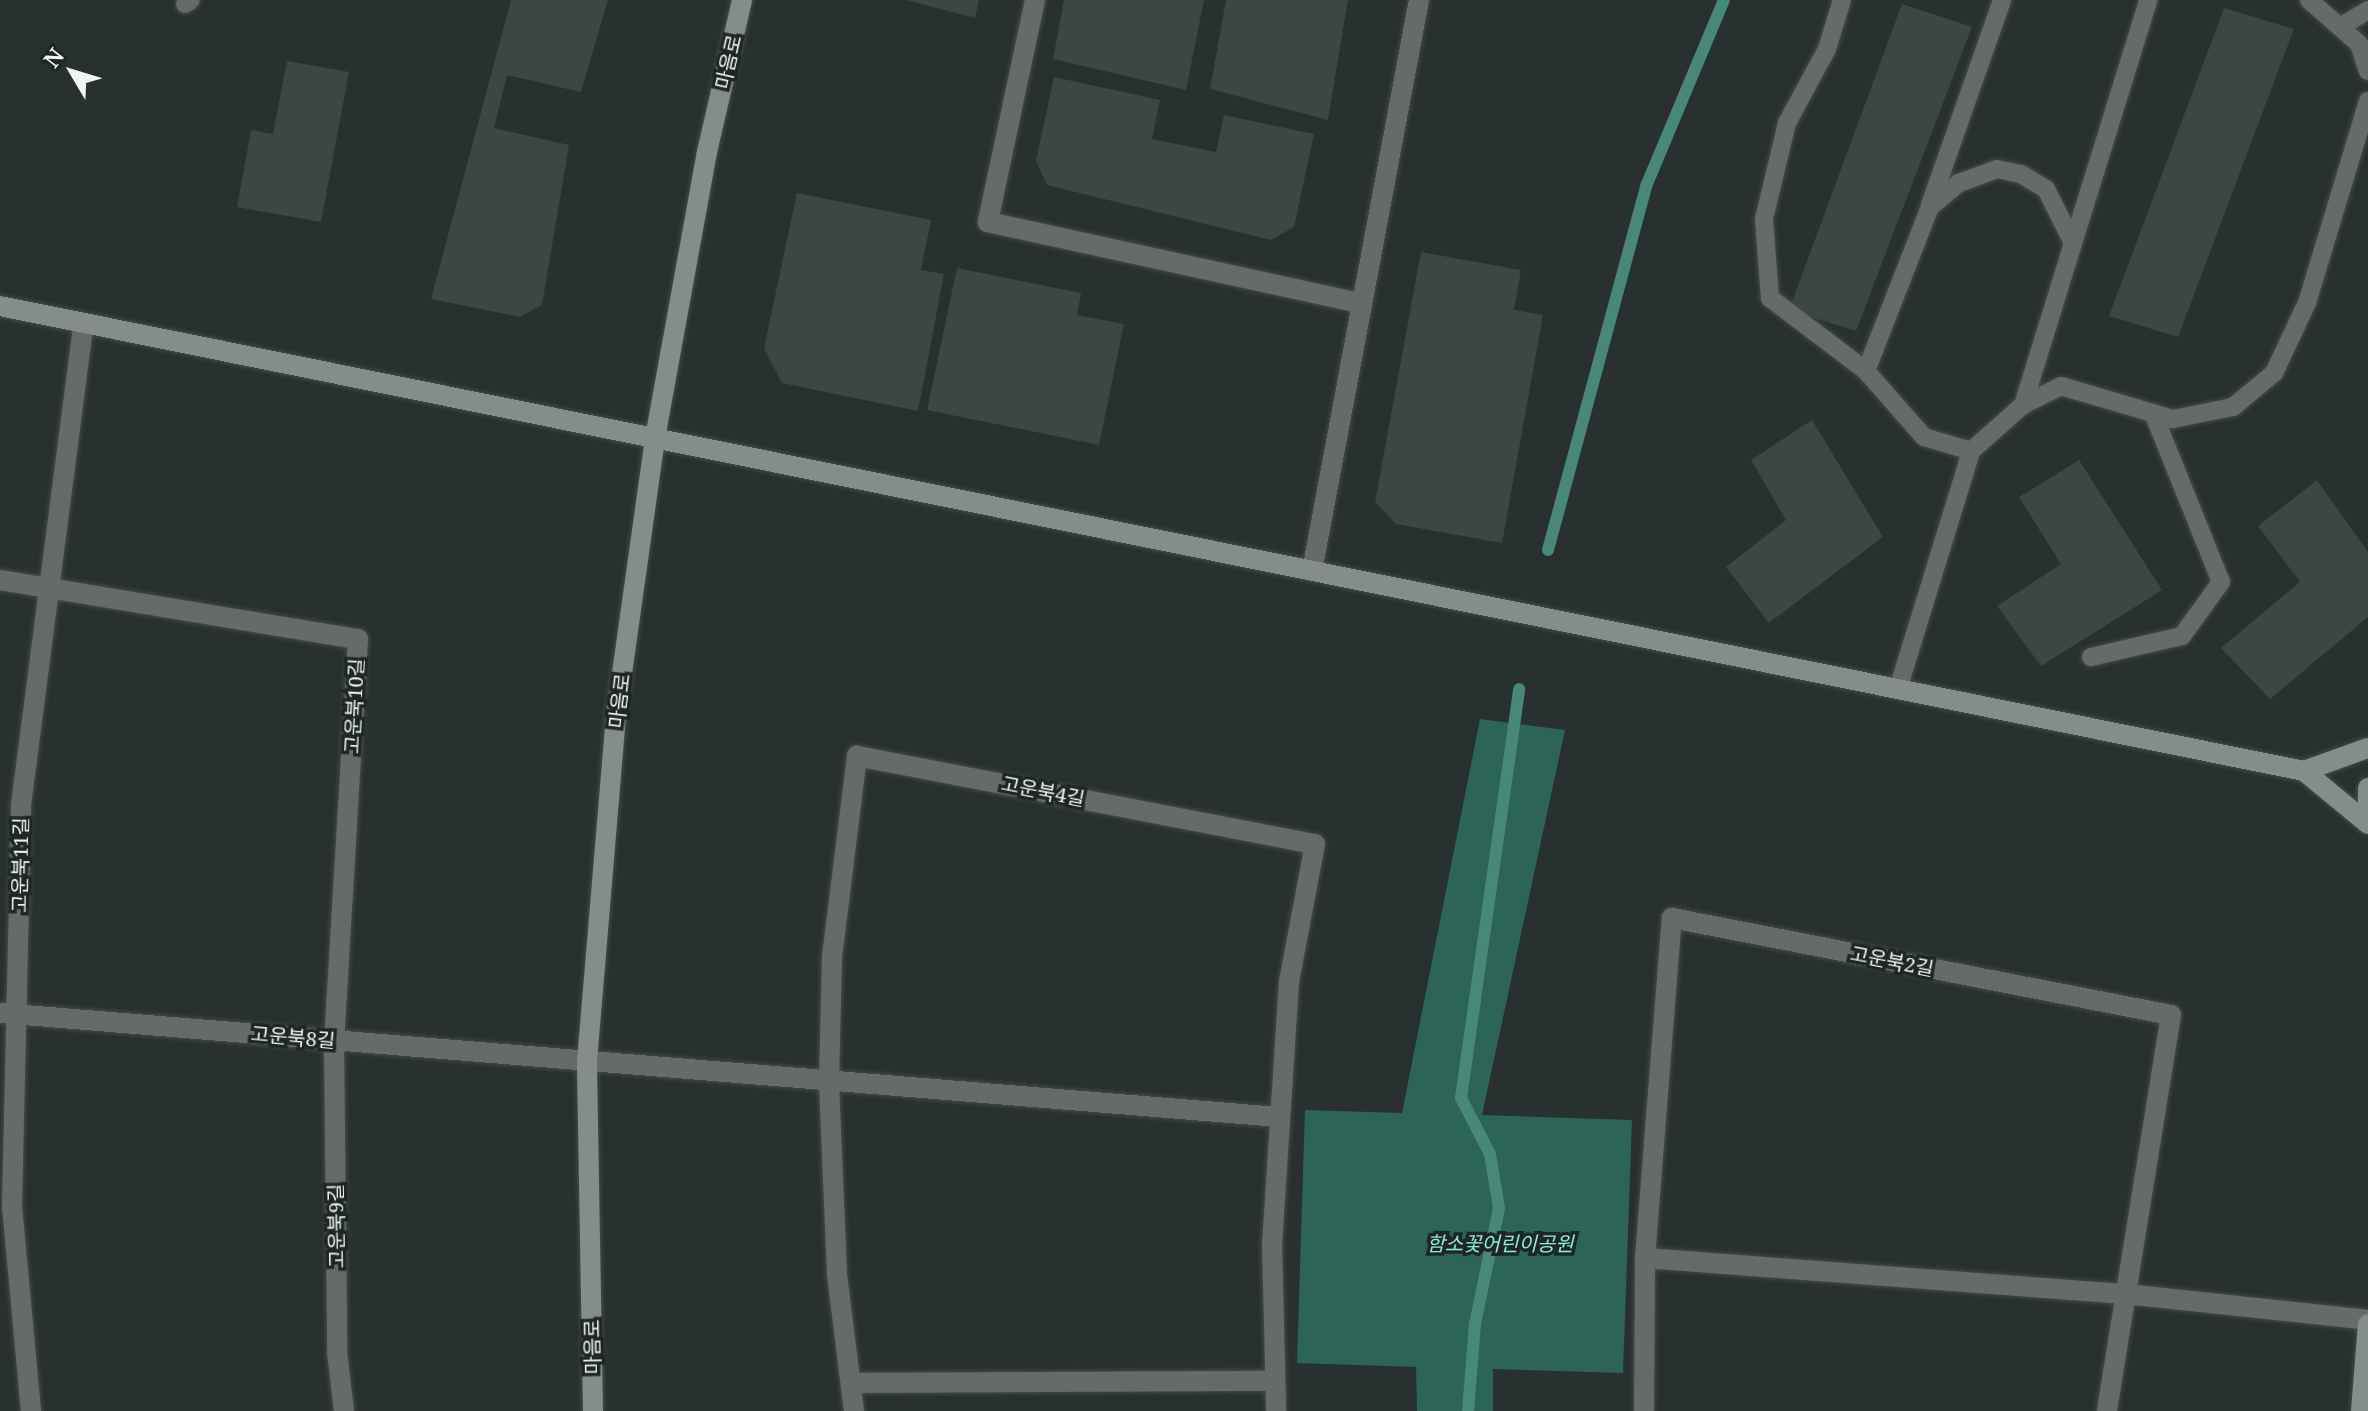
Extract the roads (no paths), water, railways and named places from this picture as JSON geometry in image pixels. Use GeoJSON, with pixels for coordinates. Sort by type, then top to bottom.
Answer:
{"type":"FeatureCollection","features":[{"type":"Feature","properties":{"kind":"street","name":"마음로"},"geometry":{"type":"LineString","coordinates":[[593,1411],[587,1061],[616,716],[655,438],[707,152],[742,0]]}},
{"type":"Feature","properties":{"kind":"street"},"geometry":{"type":"LineString","coordinates":[[1035,0],[988,222],[1361,303]]}},
{"type":"Feature","properties":{"kind":"street"},"geometry":{"type":"LineString","coordinates":[[1312,571],[1419,0]]}},
{"type":"Feature","properties":{"kind":"street"},"geometry":{"type":"LineString","coordinates":[[0,306],[2304,771],[2368,824]]}},
{"type":"Feature","properties":{"kind":"street","name":"고운북11길"},"geometry":{"type":"LineString","coordinates":[[31,1411],[12,1207],[9,1014],[21,805],[84,323]]}},
{"type":"Feature","properties":{"kind":"street","name":"고운북10길"},"geometry":{"type":"LineString","coordinates":[[0,580],[358,639],[334,1040]]}},
{"type":"Feature","properties":{"kind":"street"},"geometry":{"type":"LineString","coordinates":[[2304,771],[2368,748]]}},
{"type":"Feature","properties":{"kind":"street","name":"고운북4길"},"geometry":{"type":"LineString","coordinates":[[854,1411],[837,1274],[829,1081],[832,957],[857,756],[1315,844],[1289,982],[1279,1117],[1272,1242],[1276,1411]]}},
{"type":"Feature","properties":{"kind":"street"},"geometry":{"type":"LineString","coordinates":[[2368,788],[2368,806]]}},
{"type":"Feature","properties":{"kind":"street","name":"고운북2길"},"geometry":{"type":"LineString","coordinates":[[1644,1411],[1645,1258],[1672,918],[2171,1015],[2107,1411]]}},
{"type":"Feature","properties":{"kind":"street","name":"고운북8길"},"geometry":{"type":"LineString","coordinates":[[9,1014],[1279,1117]]}},
{"type":"Feature","properties":{"kind":"street","name":"고운북9길"},"geometry":{"type":"LineString","coordinates":[[334,1040],[337,1352],[344,1411]]}},
{"type":"Feature","properties":{"kind":"street"},"geometry":{"type":"LineString","coordinates":[[1645,1258],[2126,1294],[2368,1322],[2361,1411]]}},
{"type":"Feature","properties":{"kind":"street"},"geometry":{"type":"LineString","coordinates":[[851,1383],[1275,1381]]}},
{"type":"Feature","properties":{"kind":"lane"},"geometry":{"type":"LineString","coordinates":[[1842,0],[1827,49],[1787,123],[1764,219],[1770,298],[1866,371],[1924,437],[1971,451]]}},
{"type":"Feature","properties":{"kind":"lane"},"geometry":{"type":"LineString","coordinates":[[1866,371],[1930,207],[2002,0]]}},
{"type":"Feature","properties":{"kind":"lane"},"geometry":{"type":"LineString","coordinates":[[2023,405],[2148,0]]}},
{"type":"Feature","properties":{"kind":"lane"},"geometry":{"type":"LineString","coordinates":[[2309,0],[2359,44],[2368,71]]}},
{"type":"Feature","properties":{"kind":"lane"},"geometry":{"type":"LineString","coordinates":[[2340,27],[2368,10]]}},
{"type":"Feature","properties":{"kind":"lane"},"geometry":{"type":"LineString","coordinates":[[1898,689],[1971,451],[2023,405],[2061,386],[2173,419],[2233,407],[2274,373],[2307,303],[2368,101]]}},
{"type":"Feature","properties":{"kind":"lane"},"geometry":{"type":"LineString","coordinates":[[1930,207],[1959,183],[1997,169],[2021,174],[2046,189],[2073,243]]}},
{"type":"Feature","properties":{"kind":"lane"},"geometry":{"type":"LineString","coordinates":[[2091,657],[2182,636],[2221,582],[2153,413]]}},
{"type":"Feature","properties":{"kind":"waterway"},"geometry":{"type":"LineString","coordinates":[[1548,550],[1647,184],[1724,0]]}},
{"type":"Feature","properties":{"kind":"waterway"},"geometry":{"type":"LineString","coordinates":[[1468,1411],[1475,1324],[1499,1208],[1490,1154],[1461,1098],[1519,689]]}},
{"type":"Feature","properties":{"kind":"park label","name":"함소꽃어린이공원"},"geometry":{"type":"Point","coordinates":[1500,1243]}}]}
